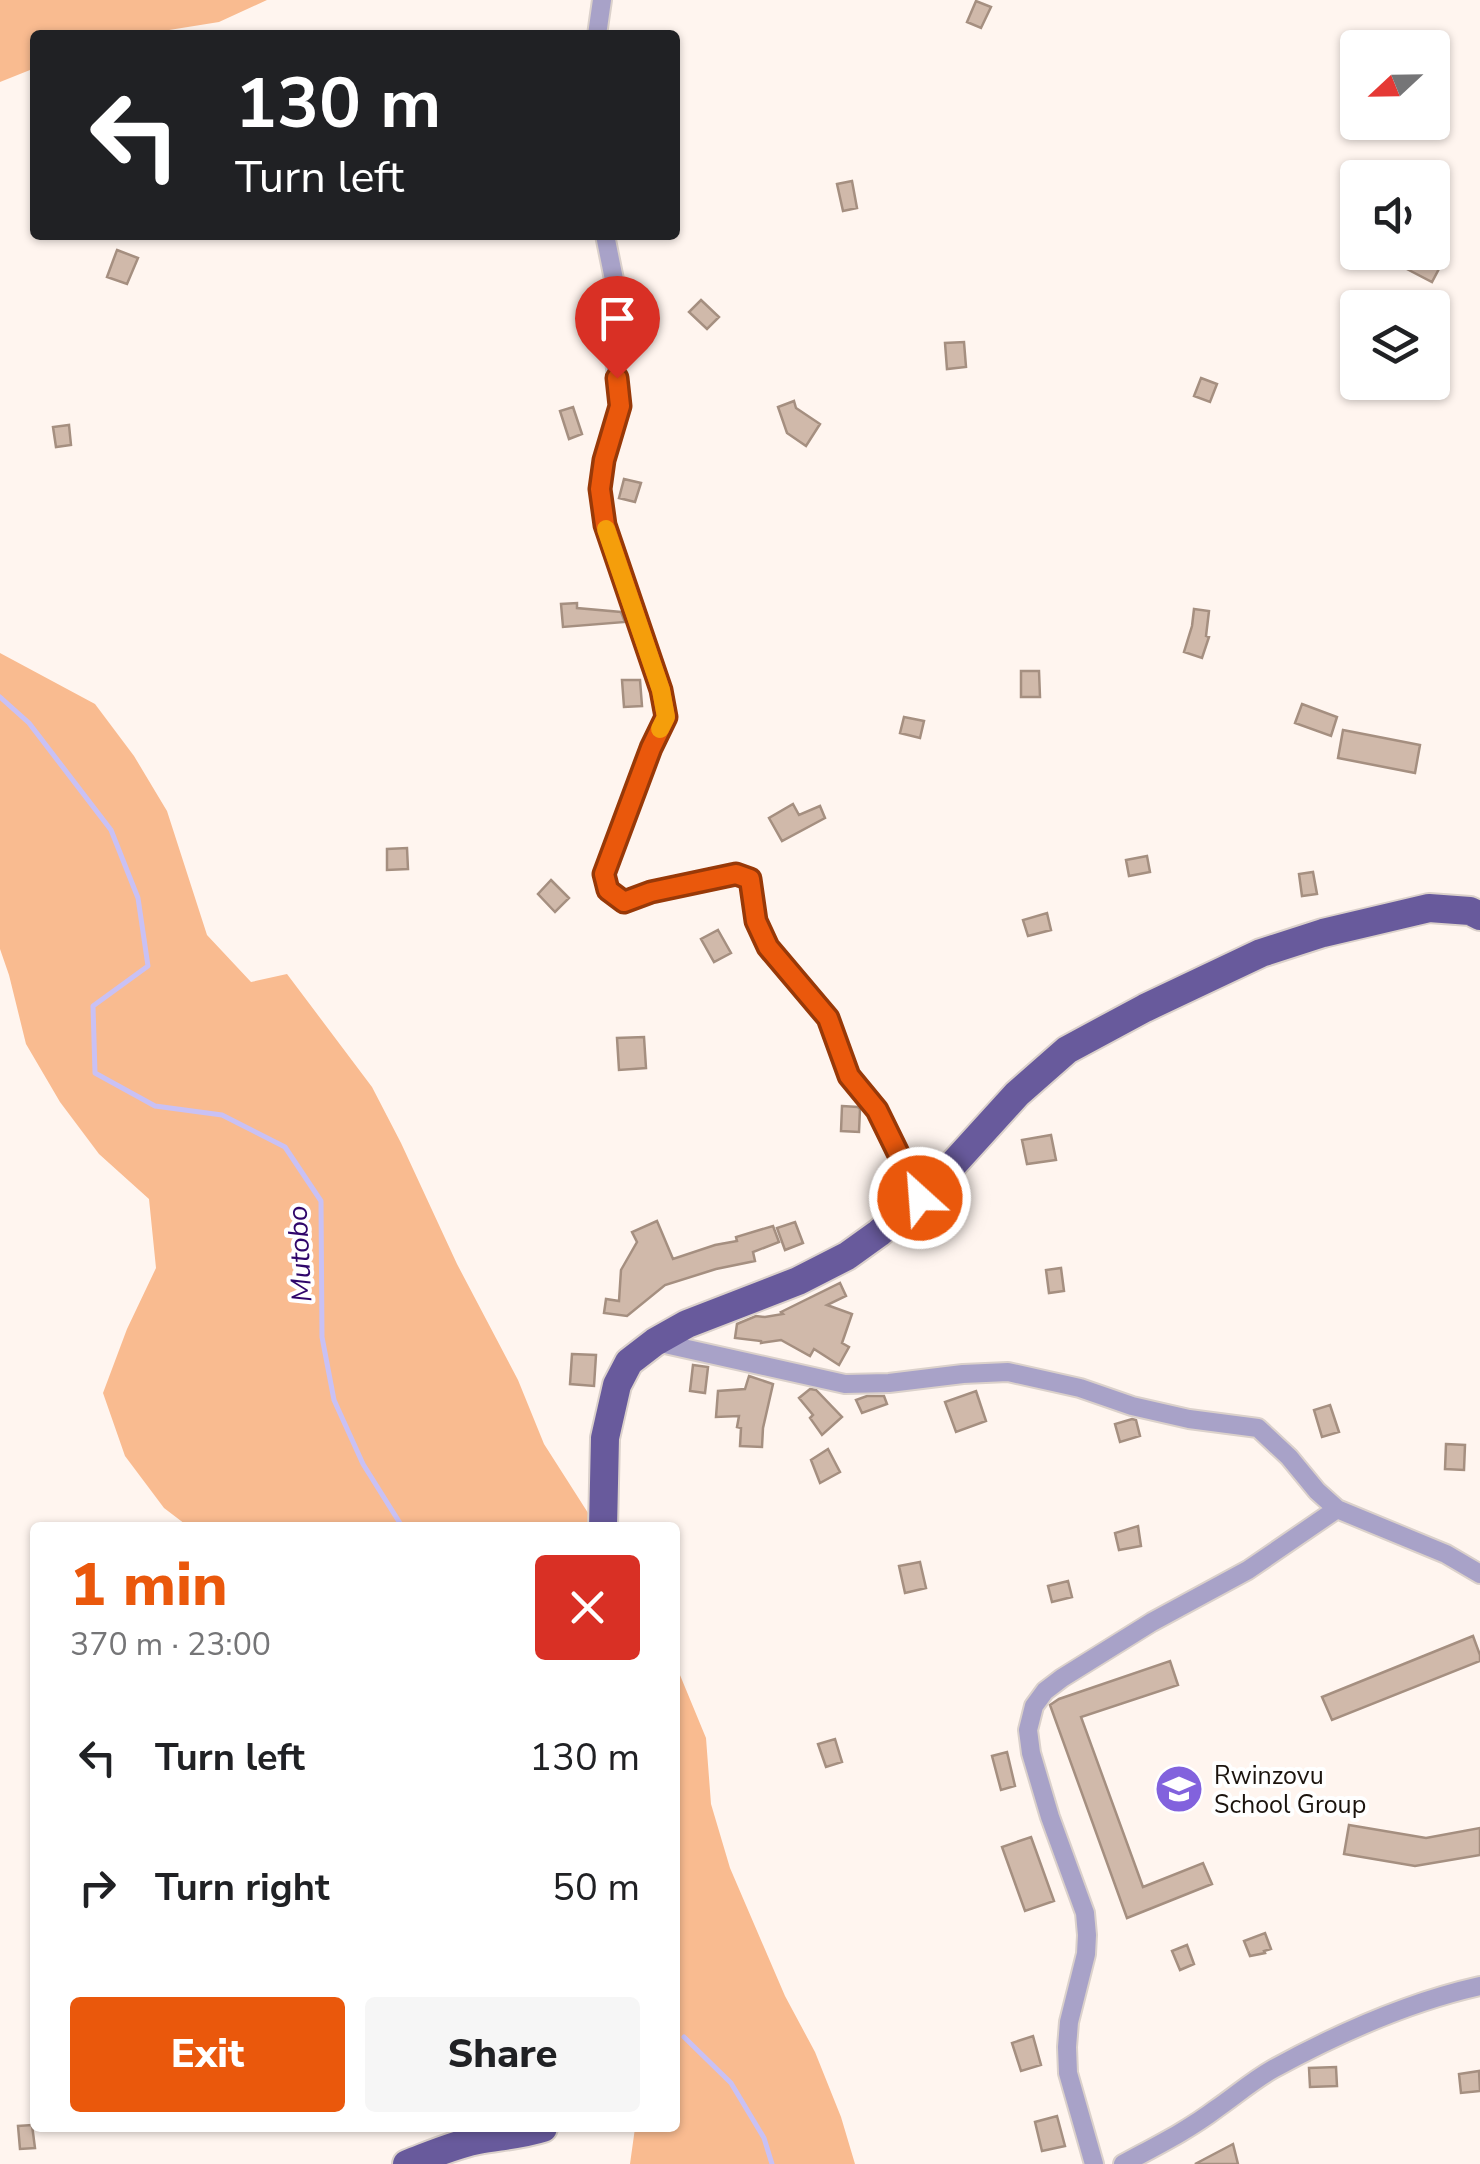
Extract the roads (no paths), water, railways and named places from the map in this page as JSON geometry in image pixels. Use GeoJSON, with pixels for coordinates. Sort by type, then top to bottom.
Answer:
{"type":"FeatureCollection","features":[{"type":"Feature","properties":{"kind":"main road"},"geometry":{"type":"LineString","coordinates":[[603,1522],[605,1438],[628,1362],[687,1324],[798,1281],[847,1256],[920,1198],[1017,1094],[1067,1050],[1260,953],[1323,933],[1430,908],[1470,910],[1480,916]]}},
{"type":"Feature","properties":{"kind":"main road"},"geometry":{"type":"LineString","coordinates":[[408,2164],[451,2146],[529,2132]]}},
{"type":"Feature","properties":{"kind":"street"},"geometry":{"type":"LineString","coordinates":[[598,30],[602,0]]}},
{"type":"Feature","properties":{"kind":"street"},"geometry":{"type":"LineString","coordinates":[[606,240],[622,319],[614,350],[620,406],[600,489],[605,525],[661,690],[666,717],[604,874],[608,890],[624,902],[651,892],[736,874],[750,879],[756,921],[768,947],[828,1018],[849,1076],[877,1110],[920,1198]]}},
{"type":"Feature","properties":{"kind":"street"},"geometry":{"type":"LineString","coordinates":[[656,1342],[844,1384],[889,1384],[1008,1372],[1189,1419],[1258,1428],[1337,1508],[1446,1554],[1480,1574]]}},
{"type":"Feature","properties":{"kind":"street"},"geometry":{"type":"LineString","coordinates":[[1094,2164],[1068,2073],[1067,2047],[1086,1954],[1086,1924],[1031,1754],[1028,1730],[1034,1706],[1062,1678],[1152,1622],[1248,1570],[1337,1508]]}},
{"type":"Feature","properties":{"kind":"street"},"geometry":{"type":"LineString","coordinates":[[1123,2164],[1183,2131],[1273,2069],[1375,2020],[1480,1986]]}},
{"type":"Feature","properties":{"kind":"waterway","name":"Mutobo"},"geometry":{"type":"LineString","coordinates":[[0,697],[29,723],[111,830],[138,898],[148,966],[93,1006],[95,1073],[155,1106],[222,1115],[285,1147],[321,1201],[322,1337],[334,1400],[363,1464],[399,1522]]}},
{"type":"Feature","properties":{"kind":"waterway","name":"Mutobo"},"geometry":{"type":"LineString","coordinates":[[684,2037],[731,2083],[764,2138],[772,2164]]}},
{"type":"Feature","properties":{"kind":"place","name":"Rwinzovu School Group"},"geometry":{"type":"Point","coordinates":[1179,1789]}}]}
